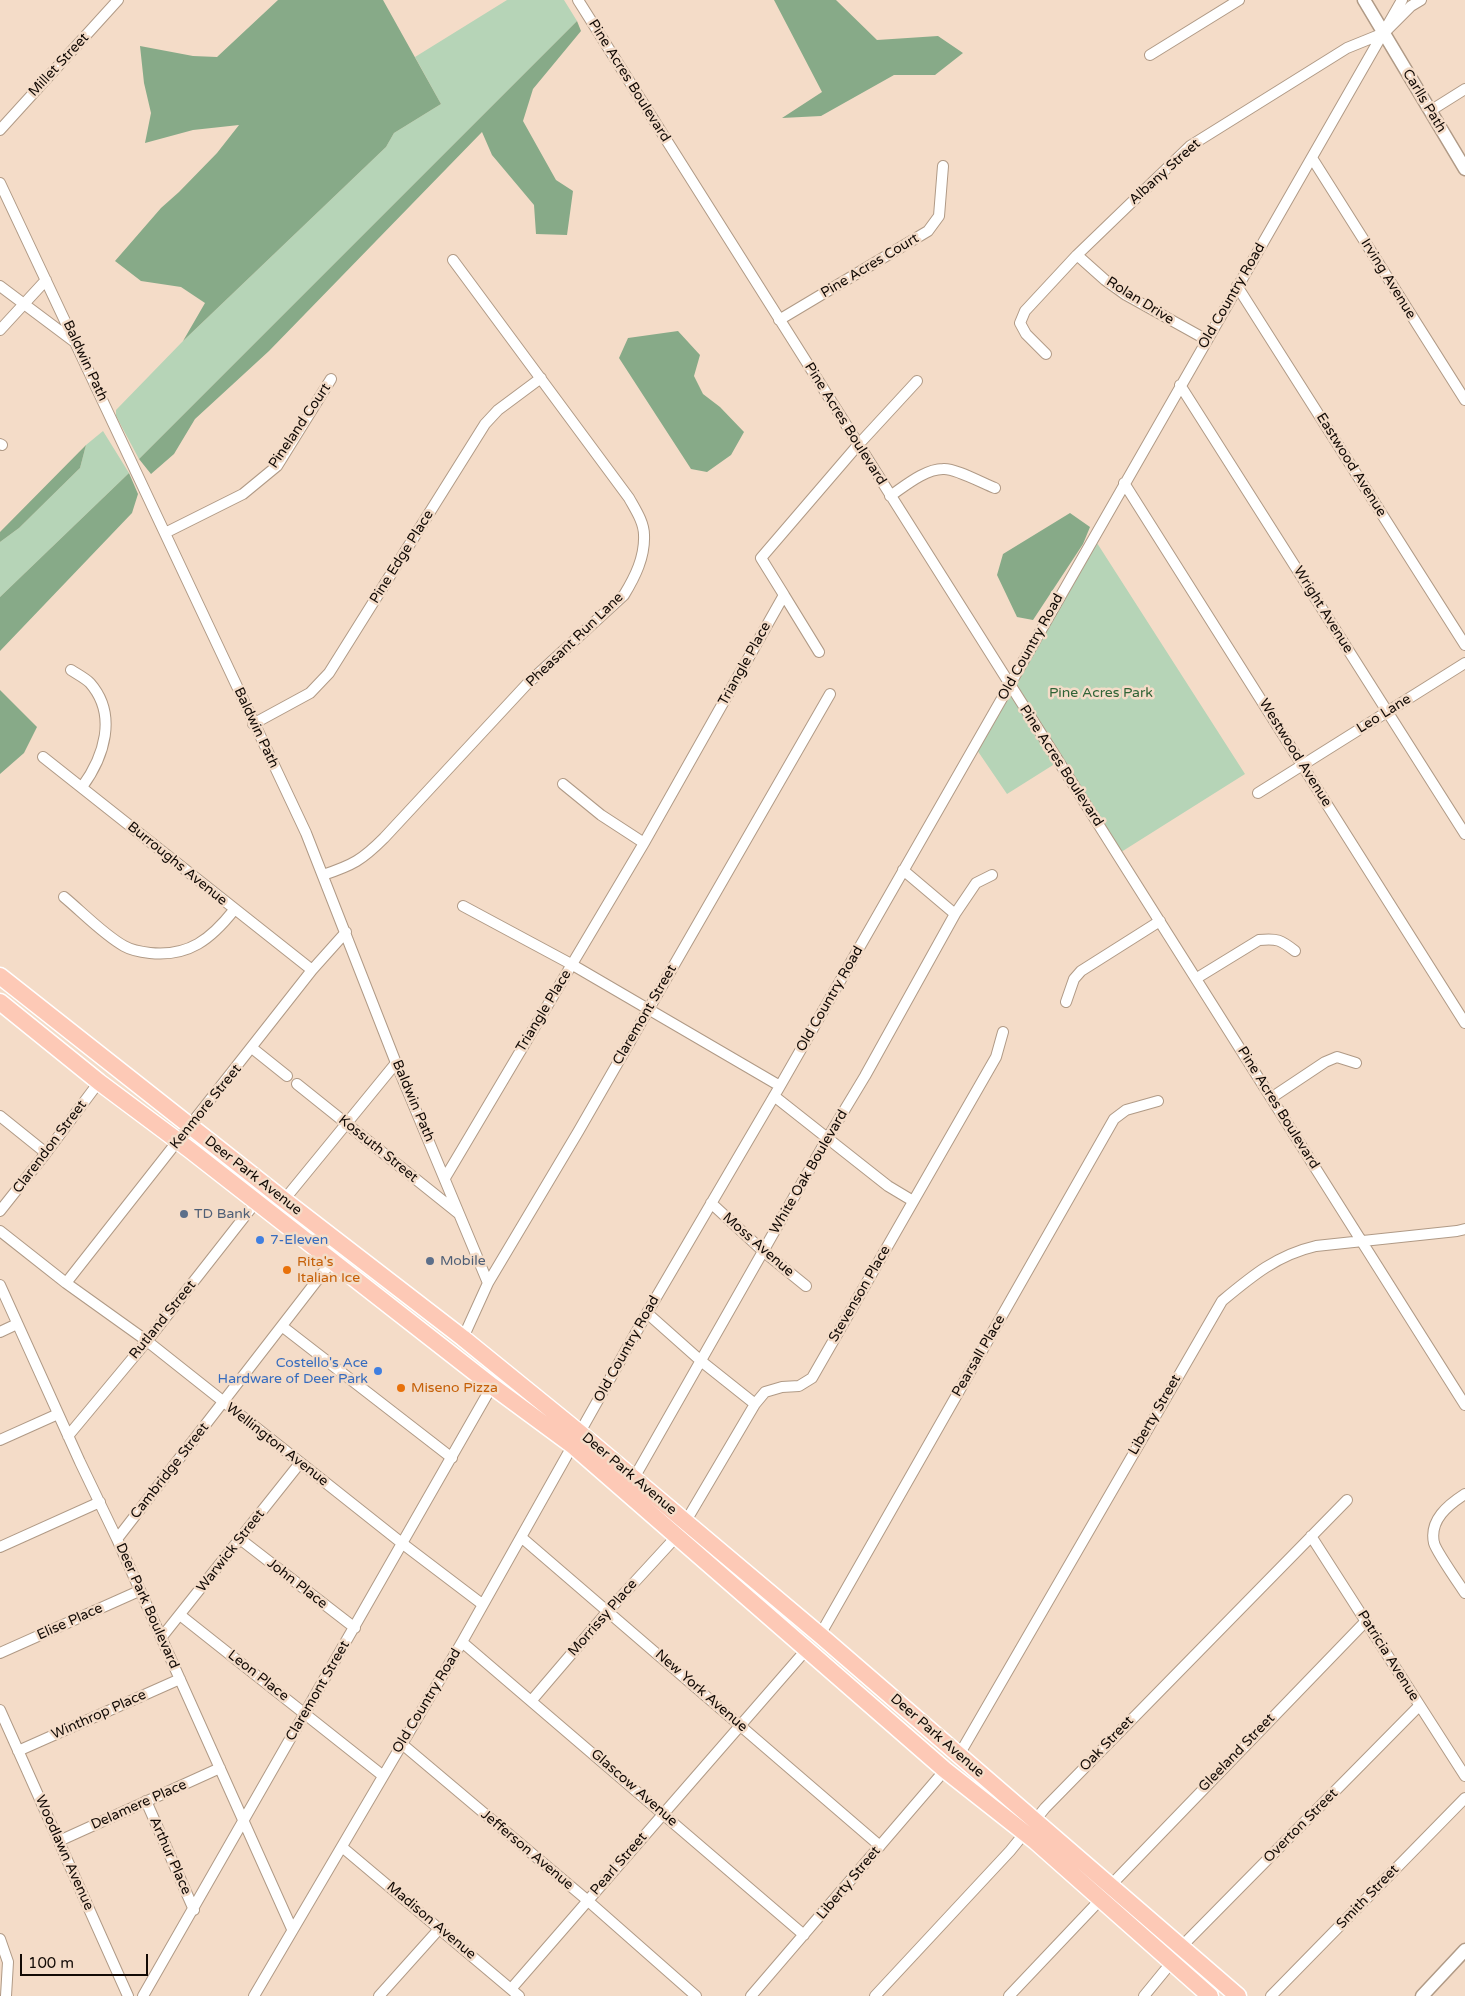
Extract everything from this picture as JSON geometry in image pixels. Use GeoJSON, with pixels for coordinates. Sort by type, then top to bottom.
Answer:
{"type":"FeatureCollection","features":[{"type":"Feature","properties":{"kind":"main road","name":"Deer Park Avenue"},"geometry":{"type":"LineString","coordinates":[[0,976],[284,1200],[463,1338],[576,1439],[676,1537],[945,1770],[1026,1834],[1210,1996]]}},
{"type":"Feature","properties":{"kind":"main road","name":"Deer Park Avenue"},"geometry":{"type":"LineString","coordinates":[[0,1002],[99,1082],[178,1141],[492,1386],[634,1478],[1036,1820],[1238,1996]]}},
{"type":"Feature","properties":{"kind":"street","name":"Millet Street"},"geometry":{"type":"LineString","coordinates":[[0,130],[118,0]]}},
{"type":"Feature","properties":{"kind":"street","name":"Pine Acres Boulevard"},"geometry":{"type":"LineString","coordinates":[[578,0],[1009,686],[1197,978],[1465,1405]]}},
{"type":"Feature","properties":{"kind":"street"},"geometry":{"type":"LineString","coordinates":[[1150,55],[1239,0]]}},
{"type":"Feature","properties":{"kind":"street","name":"Carlls Path"},"geometry":{"type":"LineString","coordinates":[[1364,0],[1465,168]]}},
{"type":"Feature","properties":{"kind":"street","name":"Old Country Road"},"geometry":{"type":"LineString","coordinates":[[254,1996],[292,1928],[342,1847],[382,1775],[462,1642],[647,1313],[780,1086],[1402,0]]}},
{"type":"Feature","properties":{"kind":"street","name":"Albany Street"},"geometry":{"type":"LineString","coordinates":[[1046,354],[1026,334],[1020,323],[1025,311],[1077,255],[1190,146],[1347,48],[1384,33],[1412,6],[1421,0]]}},
{"type":"Feature","properties":{"kind":"street"},"geometry":{"type":"LineString","coordinates":[[1430,110],[1465,89]]}},
{"type":"Feature","properties":{"kind":"street","name":"Irving Avenue"},"geometry":{"type":"LineString","coordinates":[[1312,158],[1465,400]]}},
{"type":"Feature","properties":{"kind":"street","name":"Pine Acres Court"},"geometry":{"type":"LineString","coordinates":[[779,320],[928,231],[939,216],[943,166]]}},
{"type":"Feature","properties":{"kind":"street","name":"Baldwin Path"},"geometry":{"type":"LineString","coordinates":[[0,183],[165,532],[253,724],[306,833],[396,1063],[488,1283]]}},
{"type":"Feature","properties":{"kind":"street","name":"Rolan Drive"},"geometry":{"type":"LineString","coordinates":[[1077,255],[1106,280],[1126,294],[1207,340]]}},
{"type":"Feature","properties":{"kind":"street","name":"Pheasant Run Lane"},"geometry":{"type":"LineString","coordinates":[[324,875],[350,866],[365,856],[384,838],[528,684],[624,595],[636,577],[641,556],[644,534],[639,517],[629,498],[453,260]]}},
{"type":"Feature","properties":{"kind":"street"},"geometry":{"type":"LineString","coordinates":[[0,330],[46,280]]}},
{"type":"Feature","properties":{"kind":"street"},"geometry":{"type":"LineString","coordinates":[[0,286],[77,344]]}},
{"type":"Feature","properties":{"kind":"street","name":"Eastwood Avenue"},"geometry":{"type":"LineString","coordinates":[[1238,286],[1465,644]]}},
{"type":"Feature","properties":{"kind":"street","name":"Pine Edge Place"},"geometry":{"type":"LineString","coordinates":[[253,724],[310,694],[329,673],[486,424],[498,410],[541,378]]}},
{"type":"Feature","properties":{"kind":"street","name":"Pineland Court"},"geometry":{"type":"LineString","coordinates":[[165,532],[243,494],[277,466],[331,379]]}},
{"type":"Feature","properties":{"kind":"street"},"geometry":{"type":"LineString","coordinates":[[819,652],[761,558],[858,444],[917,381]]}},
{"type":"Feature","properties":{"kind":"street","name":"Wright Avenue"},"geometry":{"type":"LineString","coordinates":[[1180,385],[1465,834]]}},
{"type":"Feature","properties":{"kind":"street"},"geometry":{"type":"LineString","coordinates":[[890,496],[930,472],[944,469],[957,472],[995,488]]}},
{"type":"Feature","properties":{"kind":"street","name":"Westwood Avenue"},"geometry":{"type":"LineString","coordinates":[[1124,483],[1465,1023]]}},
{"type":"Feature","properties":{"kind":"street","name":"Triangle Place"},"geometry":{"type":"LineString","coordinates":[[445,1178],[644,843],[784,595]]}},
{"type":"Feature","properties":{"kind":"street","name":"Leo Lane"},"geometry":{"type":"LineString","coordinates":[[1258,793],[1465,663]]}},
{"type":"Feature","properties":{"kind":"street"},"geometry":{"type":"LineString","coordinates":[[71,670],[89,682],[97,694],[106,715],[106,734],[101,753],[94,770],[82,787]]}},
{"type":"Feature","properties":{"kind":"street","name":"Claremont Street"},"geometry":{"type":"LineString","coordinates":[[463,1338],[488,1283],[830,694]]}},
{"type":"Feature","properties":{"kind":"street","name":"Burroughs Avenue"},"geometry":{"type":"LineString","coordinates":[[43,757],[312,970]]}},
{"type":"Feature","properties":{"kind":"street"},"geometry":{"type":"LineString","coordinates":[[563,784],[601,816],[644,843]]}},
{"type":"Feature","properties":{"kind":"street"},"geometry":{"type":"LineString","coordinates":[[902,870],[956,914]]}},
{"type":"Feature","properties":{"kind":"street","name":"White Oak Boulevard"},"geometry":{"type":"LineString","coordinates":[[634,1478],[956,914],[976,883],[992,875]]}},
{"type":"Feature","properties":{"kind":"street"},"geometry":{"type":"LineString","coordinates":[[64,897],[124,946],[141,952],[158,954],[178,953],[196,946],[209,937],[234,910]]}},
{"type":"Feature","properties":{"kind":"street"},"geometry":{"type":"LineString","coordinates":[[463,906],[649,1008],[780,1086]]}},
{"type":"Feature","properties":{"kind":"street"},"geometry":{"type":"LineString","coordinates":[[1066,1002],[1074,979],[1081,971],[1160,921]]}},
{"type":"Feature","properties":{"kind":"street","name":"Kenmore Street"},"geometry":{"type":"LineString","coordinates":[[66,1283],[191,1127],[312,970],[346,932]]}},
{"type":"Feature","properties":{"kind":"street"},"geometry":{"type":"LineString","coordinates":[[1197,978],[1259,940],[1270,938],[1281,940],[1295,951]]}},
{"type":"Feature","properties":{"kind":"street","name":"Stevenson Place"},"geometry":{"type":"LineString","coordinates":[[686,1521],[755,1404],[765,1392],[782,1387],[799,1386],[812,1378],[996,1057],[1003,1032]]}},
{"type":"Feature","properties":{"kind":"street"},"geometry":{"type":"LineString","coordinates":[[252,1048],[287,1076]]}},
{"type":"Feature","properties":{"kind":"street"},"geometry":{"type":"LineString","coordinates":[[1272,1098],[1325,1062],[1337,1057],[1356,1063]]}},
{"type":"Feature","properties":{"kind":"street"},"geometry":{"type":"LineString","coordinates":[[284,1200],[345,1123],[396,1063]]}},
{"type":"Feature","properties":{"kind":"street","name":"Clarendon Street"},"geometry":{"type":"LineString","coordinates":[[0,1211],[99,1082]]}},
{"type":"Feature","properties":{"kind":"street","name":"Kossuth Street"},"geometry":{"type":"LineString","coordinates":[[297,1084],[458,1214]]}},
{"type":"Feature","properties":{"kind":"street"},"geometry":{"type":"LineString","coordinates":[[774,1096],[888,1186],[913,1201]]}},
{"type":"Feature","properties":{"kind":"street","name":"Pearsall Place"},"geometry":{"type":"LineString","coordinates":[[820,1635],[1114,1119],[1126,1110],[1158,1101]]}},
{"type":"Feature","properties":{"kind":"street"},"geometry":{"type":"LineString","coordinates":[[0,1116],[46,1153]]}},
{"type":"Feature","properties":{"kind":"street","name":"Rutland Street"},"geometry":{"type":"LineString","coordinates":[[68,1436],[256,1202]]}},
{"type":"Feature","properties":{"kind":"street","name":"Moss Avenue"},"geometry":{"type":"LineString","coordinates":[[711,1203],[763,1251],[806,1286]]}},
{"type":"Feature","properties":{"kind":"street","name":"Liberty Street"},"geometry":{"type":"LineString","coordinates":[[959,1755],[1222,1301],[1255,1274],[1278,1259],[1296,1251],[1316,1246],[1465,1229]]}},
{"type":"Feature","properties":{"kind":"street","name":"Wellington Avenue"},"geometry":{"type":"LineString","coordinates":[[0,1231],[66,1283],[146,1341],[482,1604]]}},
{"type":"Feature","properties":{"kind":"street","name":"Cambridge Street"},"geometry":{"type":"LineString","coordinates":[[117,1539],[283,1327],[332,1261]]}},
{"type":"Feature","properties":{"kind":"street","name":"Deer Park Boulevard"},"geometry":{"type":"LineString","coordinates":[[0,1285],[117,1539],[292,1928]]}},
{"type":"Feature","properties":{"kind":"street"},"geometry":{"type":"LineString","coordinates":[[647,1313],[701,1361],[755,1404]]}},
{"type":"Feature","properties":{"kind":"street"},"geometry":{"type":"LineString","coordinates":[[0,1332],[17,1324]]}},
{"type":"Feature","properties":{"kind":"street"},"geometry":{"type":"LineString","coordinates":[[283,1327],[452,1458]]}},
{"type":"Feature","properties":{"kind":"street","name":"Claremont Street"},"geometry":{"type":"LineString","coordinates":[[143,1996],[194,1910],[492,1386]]}},
{"type":"Feature","properties":{"kind":"street"},"geometry":{"type":"LineString","coordinates":[[0,1440],[58,1414]]}},
{"type":"Feature","properties":{"kind":"street","name":"Warwick Street"},"geometry":{"type":"LineString","coordinates":[[161,1638],[300,1463]]}},
{"type":"Feature","properties":{"kind":"street"},"geometry":{"type":"LineString","coordinates":[[1465,1494],[1447,1505],[1435,1524],[1434,1544],[1465,1593]]}},
{"type":"Feature","properties":{"kind":"street","name":"Oak Street"},"geometry":{"type":"LineString","coordinates":[[875,1996],[1026,1834],[1045,1808],[1347,1500]]}},
{"type":"Feature","properties":{"kind":"street"},"geometry":{"type":"LineString","coordinates":[[0,1547],[100,1502]]}},
{"type":"Feature","properties":{"kind":"street","name":"Patricia Avenue"},"geometry":{"type":"LineString","coordinates":[[1311,1536],[1465,1776]]}},
{"type":"Feature","properties":{"kind":"street","name":"New York Avenue"},"geometry":{"type":"LineString","coordinates":[[521,1537],[880,1846]]}},
{"type":"Feature","properties":{"kind":"street","name":"Morrissy Place"},"geometry":{"type":"LineString","coordinates":[[532,1700],[608,1611],[676,1537]]}},
{"type":"Feature","properties":{"kind":"street","name":"John Place"},"geometry":{"type":"LineString","coordinates":[[240,1539],[354,1628]]}},
{"type":"Feature","properties":{"kind":"street","name":"Elise Place"},"geometry":{"type":"LineString","coordinates":[[0,1653],[139,1591]]}},
{"type":"Feature","properties":{"kind":"street","name":"Leon Place"},"geometry":{"type":"LineString","coordinates":[[180,1615],[306,1712],[382,1775]]}},
{"type":"Feature","properties":{"kind":"street","name":"Gleeland Street"},"geometry":{"type":"LineString","coordinates":[[1110,1886],[1366,1621]]}},
{"type":"Feature","properties":{"kind":"street","name":"Glascow Avenue"},"geometry":{"type":"LineString","coordinates":[[462,1642],[804,1935]]}},
{"type":"Feature","properties":{"kind":"street","name":"Pearl Street"},"geometry":{"type":"LineString","coordinates":[[515,1992],[587,1900],[806,1650]]}},
{"type":"Feature","properties":{"kind":"street","name":"Winthrop Place"},"geometry":{"type":"LineString","coordinates":[[18,1751],[180,1679]]}},
{"type":"Feature","properties":{"kind":"street","name":"Overton Street"},"geometry":{"type":"LineString","coordinates":[[1182,1946],[1419,1706]]}},
{"type":"Feature","properties":{"kind":"street","name":"Woodlawn Avenue"},"geometry":{"type":"LineString","coordinates":[[0,1710],[128,1996]]}},
{"type":"Feature","properties":{"kind":"street","name":"Jefferson Avenue"},"geometry":{"type":"LineString","coordinates":[[402,1744],[587,1900],[696,1996]]}},
{"type":"Feature","properties":{"kind":"street","name":"Delamere Place"},"geometry":{"type":"LineString","coordinates":[[59,1841],[220,1768]]}},
{"type":"Feature","properties":{"kind":"street","name":"Liberty Street"},"geometry":{"type":"LineString","coordinates":[[751,1996],[945,1770]]}},
{"type":"Feature","properties":{"kind":"street","name":"Smith Street"},"geometry":{"type":"LineString","coordinates":[[1271,1996],[1465,1798]]}},
{"type":"Feature","properties":{"kind":"street","name":"Arthur Place"},"geometry":{"type":"LineString","coordinates":[[146,1801],[194,1910]]}},
{"type":"Feature","properties":{"kind":"street","name":"Madison Avenue"},"geometry":{"type":"LineString","coordinates":[[342,1847],[515,1992]]}},
{"type":"Feature","properties":{"kind":"street"},"geometry":{"type":"LineString","coordinates":[[1009,1996],[1100,1900]]}},
{"type":"Feature","properties":{"kind":"street"},"geometry":{"type":"LineString","coordinates":[[380,1996],[440,1928]]}},
{"type":"Feature","properties":{"kind":"street"},"geometry":{"type":"LineString","coordinates":[[0,1939],[8,1962],[6,1996]]}},
{"type":"Feature","properties":{"kind":"street"},"geometry":{"type":"LineString","coordinates":[[1422,1996],[1465,1950]]}},
{"type":"Feature","properties":{"kind":"street"},"geometry":{"type":"LineString","coordinates":[[1144,1996],[1172,1964]]}},
{"type":"Feature","properties":{"kind":"green space"},"geometry":{"type":"Polygon","coordinates":[[[278,0],[383,0],[441,104],[394,133],[386,147],[183,341],[205,303],[181,287],[141,281],[115,261],[161,208],[217,153],[239,125],[193,130],[145,143],[151,113],[144,83],[140,46],[193,56],[217,57],[278,0]]]}},
{"type":"Feature","properties":{"kind":"green space"},"geometry":{"type":"Polygon","coordinates":[[[507,0],[564,0],[577,21],[139,459],[116,416],[116,410],[183,341],[386,147],[394,133],[441,104],[415,57],[507,0]]]}},
{"type":"Feature","properties":{"kind":"green space"},"geometry":{"type":"Polygon","coordinates":[[[774,0],[836,0],[877,40],[938,36],[963,53],[935,75],[894,75],[821,116],[782,118],[822,92],[774,0]]]}},
{"type":"Feature","properties":{"kind":"green space"},"geometry":{"type":"Polygon","coordinates":[[[577,21],[581,31],[533,89],[523,121],[556,180],[573,191],[567,235],[536,234],[534,205],[492,155],[482,132],[269,351],[195,419],[174,454],[151,474],[139,459],[577,21]]]}},
{"type":"Feature","properties":{"kind":"green space"},"geometry":{"type":"Polygon","coordinates":[[[678,331],[700,355],[694,376],[703,394],[720,407],[744,432],[731,455],[707,472],[691,469],[619,358],[628,338],[678,331]]]}},
{"type":"Feature","properties":{"kind":"green space"},"geometry":{"type":"Polygon","coordinates":[[[103,431],[129,473],[0,597],[0,542],[19,528],[80,468],[86,445],[103,431]]]}},
{"type":"Feature","properties":{"kind":"green space"},"geometry":{"type":"Polygon","coordinates":[[[86,445],[80,468],[19,528],[0,542],[0,532],[86,445]]]}},
{"type":"Feature","properties":{"kind":"green space"},"geometry":{"type":"Polygon","coordinates":[[[129,473],[138,494],[132,513],[0,651],[0,597],[129,473]]]}},
{"type":"Feature","properties":{"kind":"green space"},"geometry":{"type":"Polygon","coordinates":[[[1070,513],[1090,527],[1083,544],[1033,620],[1017,617],[997,575],[1003,554],[1070,513]]]}},
{"type":"Feature","properties":{"kind":"green space","name":"Pine Acres Park"},"geometry":{"type":"Polygon","coordinates":[[[1097,543],[1245,774],[1118,854],[1061,760],[1007,794],[977,750],[1097,543]]]}},
{"type":"Feature","properties":{"kind":"green space"},"geometry":{"type":"Polygon","coordinates":[[[0,690],[37,727],[24,753],[0,774],[0,690]]]}},
{"type":"Feature","properties":{"kind":"place","name":"TD Bank"},"geometry":{"type":"Point","coordinates":[184,1214]}},
{"type":"Feature","properties":{"kind":"place","name":"7-Eleven"},"geometry":{"type":"Point","coordinates":[260,1240]}},
{"type":"Feature","properties":{"kind":"place","name":"Mobile"},"geometry":{"type":"Point","coordinates":[430,1261]}},
{"type":"Feature","properties":{"kind":"place","name":"Rita's Italian Ice"},"geometry":{"type":"Point","coordinates":[287,1270]}},
{"type":"Feature","properties":{"kind":"place","name":"Costello's Ace Hardware of Deer Park"},"geometry":{"type":"Point","coordinates":[378,1371]}},
{"type":"Feature","properties":{"kind":"place","name":"Miseno Pizza"},"geometry":{"type":"Point","coordinates":[401,1388]}}]}
